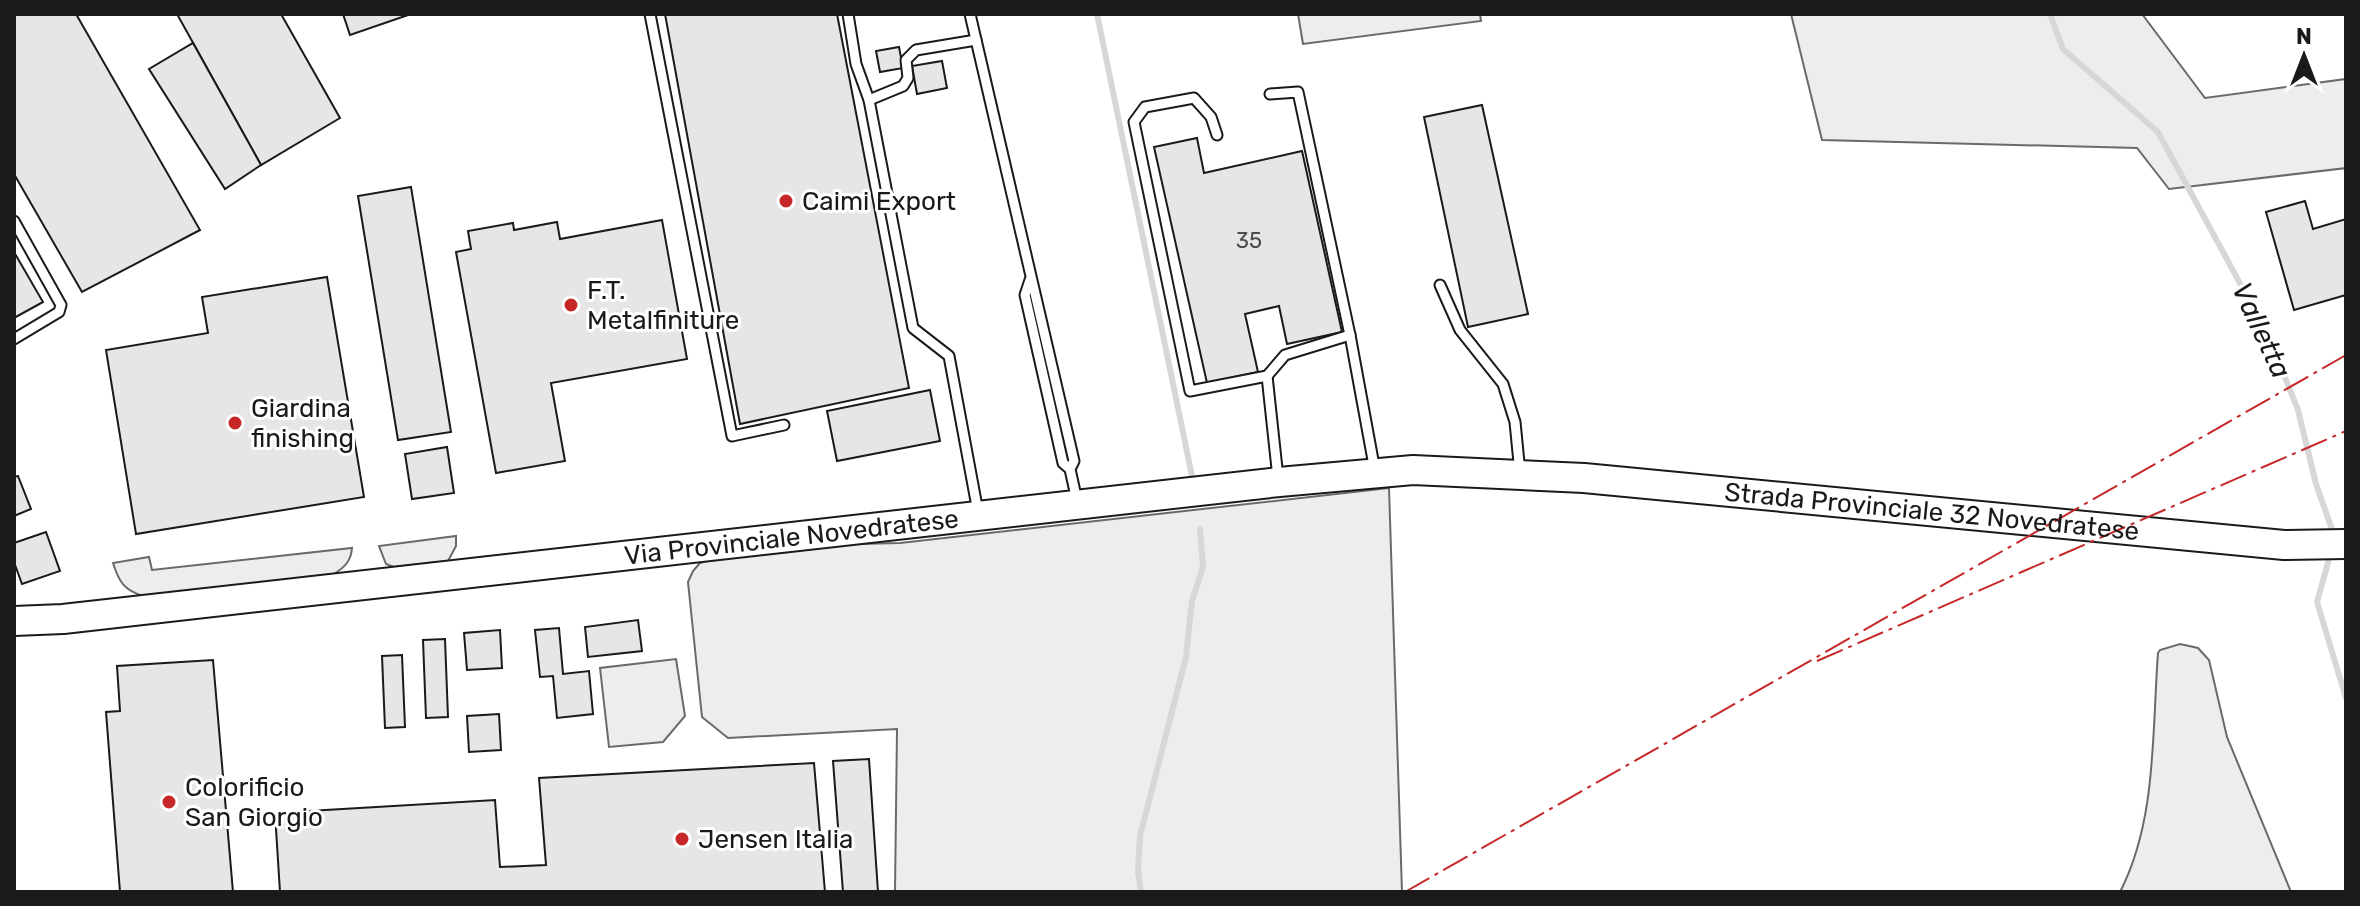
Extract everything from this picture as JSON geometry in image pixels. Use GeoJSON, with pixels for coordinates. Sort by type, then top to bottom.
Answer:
{"type":"FeatureCollection","features":[{"type":"Feature","properties":{"kind":"main road","name":"Via Provinciale Novedratese"},"geometry":{"type":"LineString","coordinates":[[14,621],[63,619],[1279,482],[1413,470],[1520,474]]}},
{"type":"Feature","properties":{"kind":"main road","name":"Strada Provinciale 32 Novedratese"},"geometry":{"type":"LineString","coordinates":[[1520,474],[1600,479],[2284,545],[2346,544]]}},
{"type":"Feature","properties":{"kind":"main road","name":"Via Provinciale Novedratese"},"geometry":{"type":"LineString","coordinates":[[14,635],[63,619]]}},
{"type":"Feature","properties":{"kind":"lane"},"geometry":{"type":"LineString","coordinates":[[650,14],[732,436],[784,425]]}},
{"type":"Feature","properties":{"kind":"lane"},"geometry":{"type":"LineString","coordinates":[[848,14],[856,64],[869,100],[913,328],[949,356],[978,516]]}},
{"type":"Feature","properties":{"kind":"lane"},"geometry":{"type":"LineString","coordinates":[[970,14],[1074,461],[1070,469],[1078,505]]}},
{"type":"Feature","properties":{"kind":"lane"},"geometry":{"type":"LineString","coordinates":[[869,100],[903,86],[908,78],[906,60],[916,50],[976,40]]}},
{"type":"Feature","properties":{"kind":"lane"},"geometry":{"type":"LineString","coordinates":[[1270,94],[1298,92],[1350,335],[1375,473]]}},
{"type":"Feature","properties":{"kind":"lane"},"geometry":{"type":"LineString","coordinates":[[1217,135],[1211,117],[1194,98],[1145,107],[1134,122],[1190,391],[1267,376],[1285,355],[1350,335]]}},
{"type":"Feature","properties":{"kind":"lane"},"geometry":{"type":"LineString","coordinates":[[14,221],[61,305],[59,312],[14,339]]}},
{"type":"Feature","properties":{"kind":"lane"},"geometry":{"type":"LineString","coordinates":[[1440,285],[1460,330],[1503,384],[1515,422],[1520,474]]}},
{"type":"Feature","properties":{"kind":"lane"},"geometry":{"type":"LineString","coordinates":[[1267,376],[1279,482]]}},
{"type":"Feature","properties":{"kind":"shaded area"},"geometry":{"type":"Polygon","coordinates":[[[1298,14],[1480,14],[1481,21],[1303,44],[1298,14]]]}},
{"type":"Feature","properties":{"kind":"shaded area"},"geometry":{"type":"Polygon","coordinates":[[[1791,14],[2142,14],[2205,98],[2346,79],[2346,168],[2169,189],[2137,148],[1822,140],[1791,14]]]}},
{"type":"Feature","properties":{"kind":"shaded area"},"geometry":{"type":"Polygon","coordinates":[[[1389,488],[1402,892],[895,892],[897,729],[728,738],[702,717],[688,582],[700,563],[728,555],[816,545],[900,543],[1389,488]]]}},
{"type":"Feature","properties":{"kind":"shaded area"},"geometry":{"type":"Polygon","coordinates":[[[456,536],[456,546],[448,561],[394,567],[386,564],[379,546],[456,536]]]}},
{"type":"Feature","properties":{"kind":"shaded area"},"geometry":{"type":"Polygon","coordinates":[[[352,548],[347,563],[334,574],[143,596],[123,584],[113,563],[149,557],[152,570],[352,548]]]}},
{"type":"Feature","properties":{"kind":"shaded area"},"geometry":{"type":"Polygon","coordinates":[[[2180,644],[2198,648],[2209,660],[2227,737],[2291,892],[2120,892],[2132,864],[2147,806],[2158,653],[2180,644]]]}},
{"type":"Feature","properties":{"kind":"shaded area"},"geometry":{"type":"Polygon","coordinates":[[[676,659],[685,716],[663,742],[609,747],[600,668],[676,659]]]}},
{"type":"Feature","properties":{"kind":"building"},"geometry":{"type":"Polygon","coordinates":[[[14,14],[76,14],[200,230],[82,292],[14,174],[14,14]]]}},
{"type":"Feature","properties":{"kind":"building"},"geometry":{"type":"Polygon","coordinates":[[[177,14],[281,14],[340,118],[261,165],[177,14]]]}},
{"type":"Feature","properties":{"kind":"building"},"geometry":{"type":"Polygon","coordinates":[[[343,14],[411,14],[350,35],[343,14]]]}},
{"type":"Feature","properties":{"kind":"building","name":"Caimi Export"},"geometry":{"type":"Polygon","coordinates":[[[665,14],[837,14],[909,388],[740,424],[665,14]]]}},
{"type":"Feature","properties":{"kind":"building"},"geometry":{"type":"Polygon","coordinates":[[[193,43],[261,165],[225,189],[149,69],[193,43]]]}},
{"type":"Feature","properties":{"kind":"building"},"geometry":{"type":"Polygon","coordinates":[[[899,47],[903,68],[880,72],[876,51],[899,47]]]}},
{"type":"Feature","properties":{"kind":"building"},"geometry":{"type":"Polygon","coordinates":[[[942,61],[947,88],[917,94],[912,66],[942,61]]]}},
{"type":"Feature","properties":{"kind":"building"},"geometry":{"type":"Polygon","coordinates":[[[1482,105],[1528,314],[1468,327],[1424,117],[1482,105]]]}},
{"type":"Feature","properties":{"kind":"building"},"geometry":{"type":"Polygon","coordinates":[[[1197,138],[1204,173],[1302,151],[1342,332],[1287,344],[1279,306],[1245,314],[1258,372],[1207,383],[1154,147],[1197,138]]]}},
{"type":"Feature","properties":{"kind":"building"},"geometry":{"type":"Polygon","coordinates":[[[411,187],[451,432],[398,440],[358,196],[411,187]]]}},
{"type":"Feature","properties":{"kind":"building"},"geometry":{"type":"Polygon","coordinates":[[[2305,201],[2313,229],[2346,219],[2346,295],[2294,310],[2266,212],[2305,201]]]}},
{"type":"Feature","properties":{"kind":"building","name":"F.T. Metalfiniture"},"geometry":{"type":"Polygon","coordinates":[[[662,220],[687,359],[551,383],[565,461],[496,473],[456,252],[471,249],[468,231],[513,223],[514,230],[557,222],[560,239],[662,220]]]}},
{"type":"Feature","properties":{"kind":"building"},"geometry":{"type":"Polygon","coordinates":[[[14,252],[43,302],[14,318],[14,252]]]}},
{"type":"Feature","properties":{"kind":"building","name":"Giardina finishing"},"geometry":{"type":"Polygon","coordinates":[[[327,277],[364,497],[136,534],[106,350],[208,333],[202,297],[327,277]]]}},
{"type":"Feature","properties":{"kind":"building"},"geometry":{"type":"Polygon","coordinates":[[[930,390],[940,441],[837,461],[827,411],[930,390]]]}},
{"type":"Feature","properties":{"kind":"building"},"geometry":{"type":"Polygon","coordinates":[[[447,447],[454,493],[412,499],[405,454],[447,447]]]}},
{"type":"Feature","properties":{"kind":"building"},"geometry":{"type":"Polygon","coordinates":[[[18,476],[31,509],[14,516],[14,477],[18,476]]]}},
{"type":"Feature","properties":{"kind":"building"},"geometry":{"type":"Polygon","coordinates":[[[46,532],[60,571],[22,584],[14,562],[14,543],[46,532]]]}},
{"type":"Feature","properties":{"kind":"building"},"geometry":{"type":"Polygon","coordinates":[[[638,620],[642,651],[588,657],[585,627],[638,620]]]}},
{"type":"Feature","properties":{"kind":"building"},"geometry":{"type":"Polygon","coordinates":[[[559,628],[563,674],[589,671],[593,714],[557,718],[553,676],[540,677],[535,630],[559,628]]]}},
{"type":"Feature","properties":{"kind":"building"},"geometry":{"type":"Polygon","coordinates":[[[500,630],[502,668],[467,670],[464,633],[500,630]]]}},
{"type":"Feature","properties":{"kind":"building"},"geometry":{"type":"Polygon","coordinates":[[[445,639],[448,717],[426,718],[423,640],[445,639]]]}},
{"type":"Feature","properties":{"kind":"building"},"geometry":{"type":"Polygon","coordinates":[[[402,655],[405,727],[385,728],[382,656],[402,655]]]}},
{"type":"Feature","properties":{"kind":"building","name":"Colorificio San Giorgio"},"geometry":{"type":"Polygon","coordinates":[[[213,660],[233,892],[120,892],[106,712],[120,711],[117,666],[213,660]]]}},
{"type":"Feature","properties":{"kind":"building"},"geometry":{"type":"Polygon","coordinates":[[[499,714],[501,750],[469,752],[467,716],[499,714]]]}},
{"type":"Feature","properties":{"kind":"building"},"geometry":{"type":"Polygon","coordinates":[[[869,759],[878,892],[843,892],[833,761],[869,759]]]}},
{"type":"Feature","properties":{"kind":"building","name":"Jensen Italia"},"geometry":{"type":"Polygon","coordinates":[[[814,763],[825,892],[280,892],[275,813],[495,800],[500,867],[546,865],[539,778],[814,763]]]}},
{"type":"Feature","properties":{"kind":"waterway"},"geometry":{"type":"LineString","coordinates":[[1097,14],[1192,476]]}},
{"type":"Feature","properties":{"kind":"waterway","name":"Valletta"},"geometry":{"type":"LineString","coordinates":[[2050,14],[2063,49],[2158,132],[2268,335],[2298,410],[2316,484],[2335,538]]}},
{"type":"Feature","properties":{"kind":"waterway"},"geometry":{"type":"LineString","coordinates":[[1141,892],[1138,871],[1140,836],[1186,657],[1192,601],[1203,567],[1200,529]]}},
{"type":"Feature","properties":{"kind":"waterway","name":"Valletta"},"geometry":{"type":"LineString","coordinates":[[2331,552],[2317,602],[2346,698]]}},
{"type":"Feature","properties":{"kind":"power"},"geometry":{"type":"LineString","coordinates":[[1405,892],[2346,355]]}},
{"type":"Feature","properties":{"kind":"power"},"geometry":{"type":"LineString","coordinates":[[1817,661],[2346,431]]}},
{"type":"Feature","properties":{"kind":"place","name":"Caimi Export"},"geometry":{"type":"Point","coordinates":[786,201]}},
{"type":"Feature","properties":{"kind":"place","name":"F.T. Metalfiniture"},"geometry":{"type":"Point","coordinates":[571,305]}},
{"type":"Feature","properties":{"kind":"place","name":"Giardina finishing"},"geometry":{"type":"Point","coordinates":[235,423]}},
{"type":"Feature","properties":{"kind":"place","name":"Colorificio San Giorgio"},"geometry":{"type":"Point","coordinates":[169,802]}},
{"type":"Feature","properties":{"kind":"place","name":"Jensen Italia"},"geometry":{"type":"Point","coordinates":[682,839]}}]}
